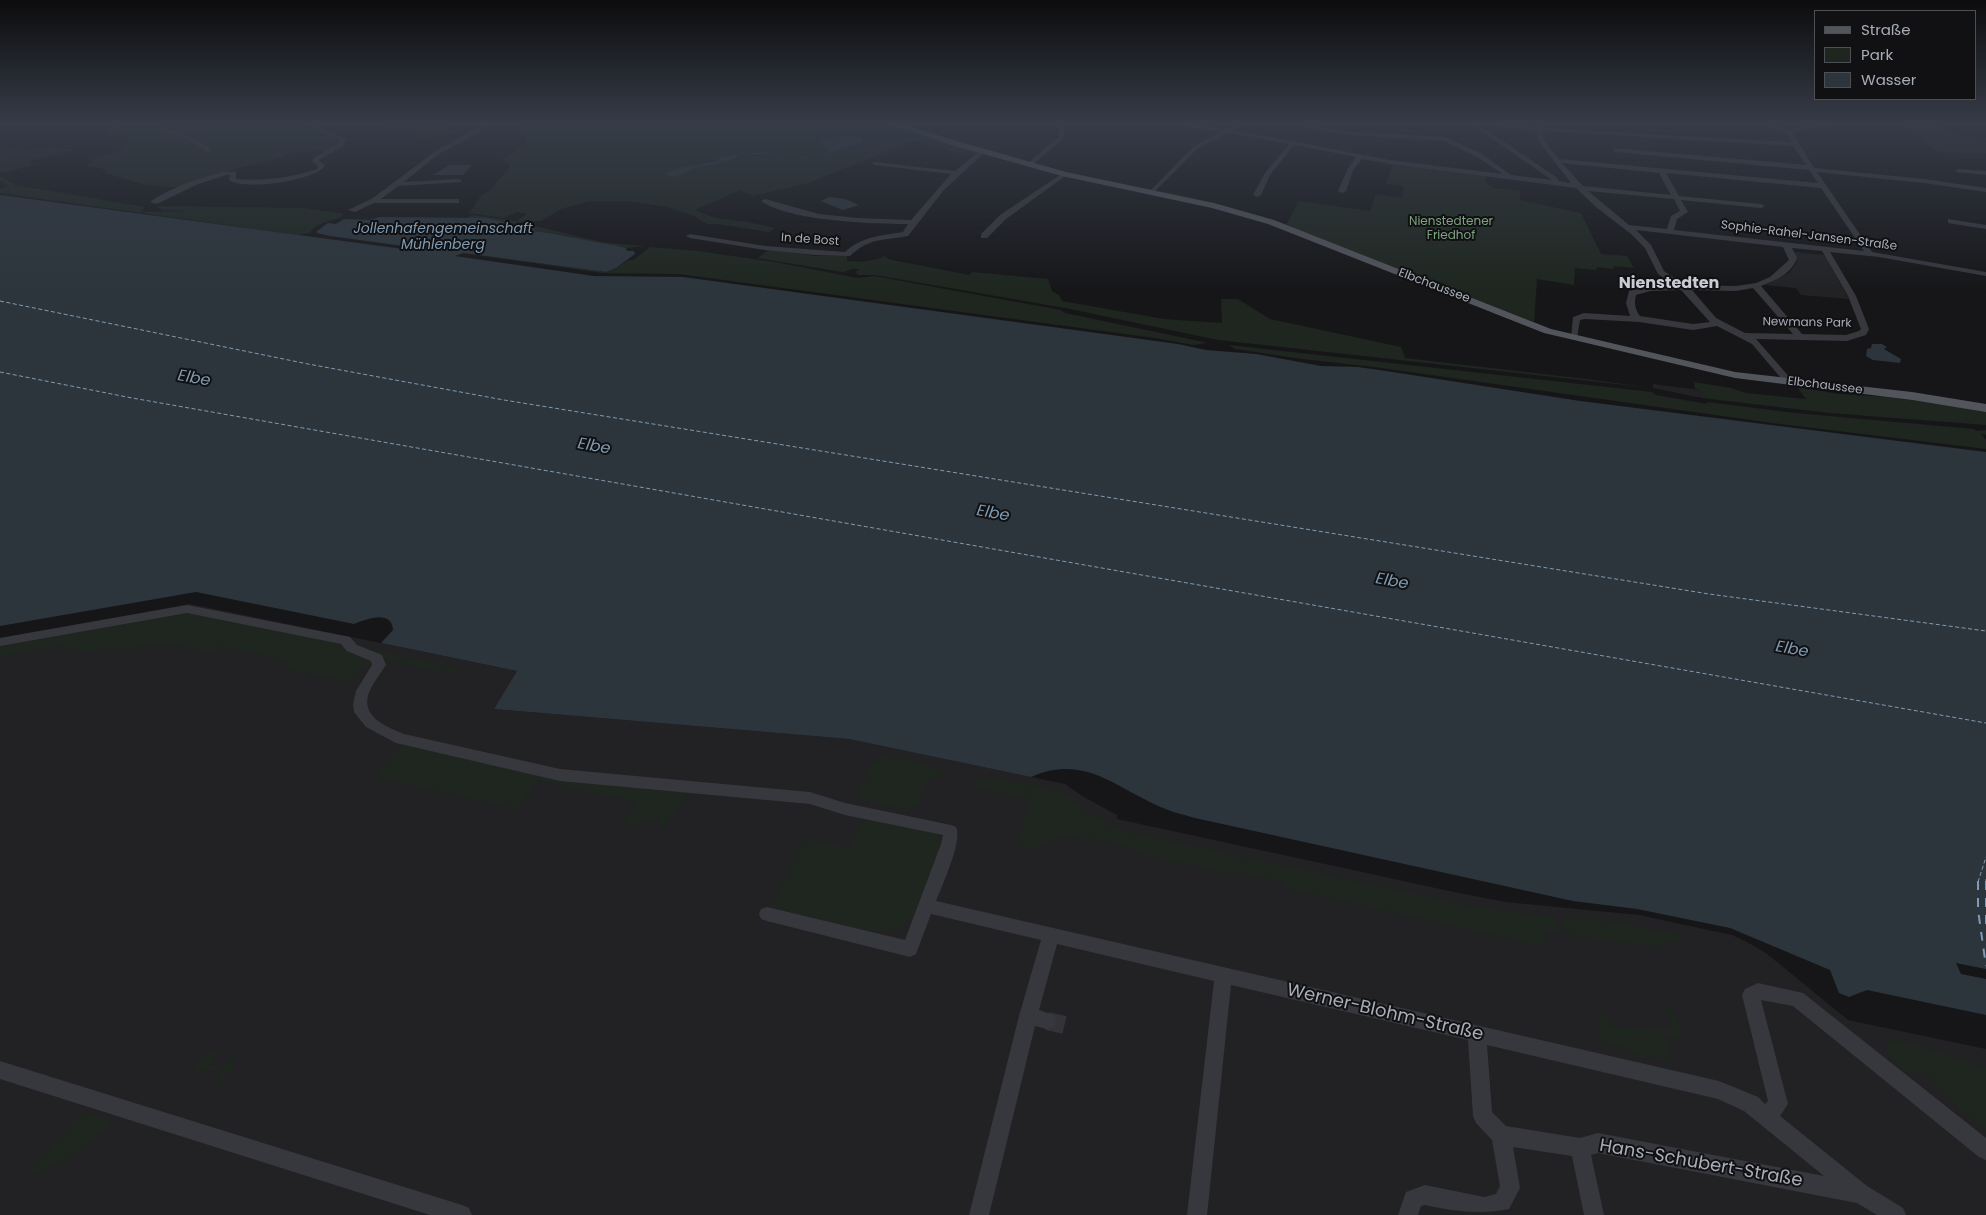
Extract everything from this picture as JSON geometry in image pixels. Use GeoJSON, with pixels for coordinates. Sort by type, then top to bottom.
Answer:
{"type":"FeatureCollection","features":[{"type":"Feature","properties":{"kind":"main road","name":"Elbchaussee"},"geometry":{"type":"LineString","coordinates":[[1092,180],[1219,208],[1280,225],[1527,324],[1574,336],[1727,373],[1912,396],[1986,408]]}},
{"type":"Feature","properties":{"kind":"street"},"geometry":{"type":"LineString","coordinates":[[154,202],[208,180]]}},
{"type":"Feature","properties":{"kind":"street"},"geometry":{"type":"LineString","coordinates":[[234,180],[254,182],[276,180]]}},
{"type":"Feature","properties":{"kind":"street"},"geometry":{"type":"LineString","coordinates":[[352,210],[372,201],[404,180]]}},
{"type":"Feature","properties":{"kind":"street","name":"In de Bost"},"geometry":{"type":"LineString","coordinates":[[690,236],[765,248],[835,255],[847,254],[858,244],[867,240],[905,234],[913,222],[950,180]]}},
{"type":"Feature","properties":{"kind":"street"},"geometry":{"type":"LineString","coordinates":[[984,236],[1003,218],[1058,180]]}},
{"type":"Feature","properties":{"kind":"street"},"geometry":{"type":"LineString","coordinates":[[1151,193],[1164,180]]}},
{"type":"Feature","properties":{"kind":"street"},"geometry":{"type":"LineString","coordinates":[[1257,195],[1264,180]]}},
{"type":"Feature","properties":{"kind":"street"},"geometry":{"type":"LineString","coordinates":[[1342,191],[1346,180]]}},
{"type":"Feature","properties":{"kind":"street"},"geometry":{"type":"LineString","coordinates":[[1530,180],[1580,187],[1761,206]]}},
{"type":"Feature","properties":{"kind":"street"},"geometry":{"type":"LineString","coordinates":[[1572,180],[1629,227],[1648,247],[1661,272],[1684,288],[1718,323],[1745,336],[1758,346],[1789,382]]}},
{"type":"Feature","properties":{"kind":"street"},"geometry":{"type":"LineString","coordinates":[[1666,180],[1684,213],[1674,218],[1670,232]]}},
{"type":"Feature","properties":{"kind":"street"},"geometry":{"type":"LineString","coordinates":[[1760,180],[1824,186]]}},
{"type":"Feature","properties":{"kind":"street"},"geometry":{"type":"LineString","coordinates":[[1820,180],[1870,254]]}},
{"type":"Feature","properties":{"kind":"street"},"geometry":{"type":"LineString","coordinates":[[1914,180],[1986,190]]}},
{"type":"Feature","properties":{"kind":"street"},"geometry":{"type":"LineString","coordinates":[[399,184],[431,184],[459,181]]}},
{"type":"Feature","properties":{"kind":"street"},"geometry":{"type":"LineString","coordinates":[[412,202],[431,184]]}},
{"type":"Feature","properties":{"kind":"street"},"geometry":{"type":"LineString","coordinates":[[372,201],[456,201]]}},
{"type":"Feature","properties":{"kind":"street"},"geometry":{"type":"LineString","coordinates":[[765,201],[812,215],[880,222],[913,222]]}},
{"type":"Feature","properties":{"kind":"street"},"geometry":{"type":"LineString","coordinates":[[1951,221],[1986,227]]}},
{"type":"Feature","properties":{"kind":"street","name":"Sophie-Rahel-Jansen-Straße"},"geometry":{"type":"LineString","coordinates":[[1629,227],[1870,254],[1932,263],[1986,274]]}},
{"type":"Feature","properties":{"kind":"street"},"geometry":{"type":"LineString","coordinates":[[1637,319],[1632,310],[1630,295],[1650,288],[1736,288],[1768,281],[1782,273],[1792,262],[1793,257],[1785,244]]}},
{"type":"Feature","properties":{"kind":"street","name":"Newmans Park"},"geometry":{"type":"LineString","coordinates":[[1745,336],[1848,338],[1860,335],[1864,331],[1849,290],[1824,248]]}},
{"type":"Feature","properties":{"kind":"street"},"geometry":{"type":"LineString","coordinates":[[1650,288],[1648,286],[1661,272]]}},
{"type":"Feature","properties":{"kind":"street"},"geometry":{"type":"LineString","coordinates":[[1755,285],[1798,336]]}},
{"type":"Feature","properties":{"kind":"street"},"geometry":{"type":"LineString","coordinates":[[1574,336],[1575,320],[1582,316],[1637,319],[1694,327],[1718,323]]}},
{"type":"Feature","properties":{"kind":"street"},"geometry":{"type":"LineString","coordinates":[[0,642],[187,608],[345,640],[352,648],[377,658],[380,662],[360,696],[360,708],[366,719],[378,729],[401,739],[560,775],[810,798],[845,809],[951,831],[949,844],[910,949],[767,914]]}},
{"type":"Feature","properties":{"kind":"street","name":"Werner-Blohm-Straße"},"geometry":{"type":"LineString","coordinates":[[926,906],[1719,1090],[1751,1104],[1860,1193]]}},
{"type":"Feature","properties":{"kind":"street"},"geometry":{"type":"LineString","coordinates":[[979,1215],[1028,1016],[1051,936]]}},
{"type":"Feature","properties":{"kind":"street"},"geometry":{"type":"LineString","coordinates":[[1197,1215],[1224,975]]}},
{"type":"Feature","properties":{"kind":"street"},"geometry":{"type":"LineString","coordinates":[[1766,1117],[1778,1104],[1751,995],[1758,991],[1797,999],[1986,1150]]}},
{"type":"Feature","properties":{"kind":"street"},"geometry":{"type":"LineString","coordinates":[[1028,1016],[1047,1022]]}},
{"type":"Feature","properties":{"kind":"street"},"geometry":{"type":"LineString","coordinates":[[1408,1215],[1413,1199],[1419,1197],[1425,1196],[1484,1207],[1502,1202],[1510,1188],[1501,1135],[1483,1116],[1477,1035]]}},
{"type":"Feature","properties":{"kind":"street"},"geometry":{"type":"LineString","coordinates":[[0,1070],[462,1215]]}},
{"type":"Feature","properties":{"kind":"street"},"geometry":{"type":"LineString","coordinates":[[1501,1135],[1580,1148]]}},
{"type":"Feature","properties":{"kind":"street","name":"Hans-Schubert-Straße"},"geometry":{"type":"LineString","coordinates":[[1594,1215],[1580,1148],[1598,1143],[1860,1193]]}},
{"type":"Feature","properties":{"kind":"street"},"geometry":{"type":"LineString","coordinates":[[1860,1193],[1896,1215]]}},
{"type":"Feature","properties":{"kind":"shaded area"},"geometry":{"type":"Polygon","coordinates":[[[1794,252],[1824,255],[1849,299],[1801,295],[1796,288],[1765,285],[1789,273],[1797,262],[1794,252]]]}},
{"type":"Feature","properties":{"kind":"shaded area"},"geometry":{"type":"Polygon","coordinates":[[[1653,384],[1700,390],[1702,398],[1653,388],[1653,384]]]}},
{"type":"Feature","properties":{"kind":"shaded area"},"geometry":{"type":"Polygon","coordinates":[[[190,604],[517,671],[494,709],[849,739],[1065,784],[1117,815],[1117,819],[1506,902],[1639,915],[1732,935],[1766,953],[1848,1020],[1986,1049],[1986,1215],[0,1215],[0,638],[190,604]]]}},
{"type":"Feature","properties":{"kind":"green space"},"geometry":{"type":"Polygon","coordinates":[[[0,180],[6,180],[15,184],[15,187],[27,187],[145,207],[141,212],[190,211],[163,210],[155,206],[305,208],[344,214],[317,226],[310,233],[298,235],[0,193],[0,189],[8,186],[0,180]]]}},
{"type":"Feature","properties":{"kind":"green space"},"geometry":{"type":"Polygon","coordinates":[[[128,180],[203,180],[179,188],[142,184],[128,180]]]}},
{"type":"Feature","properties":{"kind":"green space"},"geometry":{"type":"Polygon","coordinates":[[[499,180],[816,180],[753,196],[740,190],[695,210],[715,218],[775,228],[769,232],[707,224],[694,216],[668,207],[628,201],[590,201],[561,209],[541,221],[516,221],[527,214],[517,212],[504,218],[469,213],[481,196],[489,191],[499,180]]]}},
{"type":"Feature","properties":{"kind":"green space","name":"Nienstedtener Friedhof"},"geometry":{"type":"Polygon","coordinates":[[[1387,180],[1486,180],[1493,188],[1520,191],[1520,200],[1581,213],[1601,254],[1627,256],[1634,268],[1614,266],[1614,269],[1596,267],[1597,270],[1575,268],[1574,285],[1537,279],[1534,322],[1286,225],[1299,201],[1370,211],[1376,194],[1402,198],[1404,186],[1386,184],[1387,180]]]}},
{"type":"Feature","properties":{"kind":"green space"},"geometry":{"type":"Polygon","coordinates":[[[472,215],[511,220],[601,242],[645,246],[626,248],[532,231],[534,229],[495,220],[467,218],[472,215]]]}},
{"type":"Feature","properties":{"kind":"green space"},"geometry":{"type":"Polygon","coordinates":[[[650,247],[698,251],[774,262],[858,278],[874,276],[1061,310],[1065,313],[1218,345],[1207,343],[1193,345],[1155,338],[679,274],[602,273],[463,253],[606,272],[629,260],[634,260],[650,247]]]}},
{"type":"Feature","properties":{"kind":"green space"},"geometry":{"type":"Polygon","coordinates":[[[769,249],[815,256],[847,255],[847,261],[852,262],[867,261],[886,256],[886,258],[892,260],[969,275],[972,272],[1048,279],[1052,291],[1060,296],[1062,301],[1164,319],[1222,323],[1221,299],[1238,299],[1270,319],[1401,347],[1405,358],[1653,388],[1218,340],[1065,308],[875,275],[858,275],[855,272],[859,270],[857,269],[842,272],[758,258],[769,249]]]}},
{"type":"Feature","properties":{"kind":"green space"},"geometry":{"type":"Polygon","coordinates":[[[1229,345],[1652,392],[1656,395],[1707,404],[1707,402],[1796,413],[1974,429],[1976,431],[1986,430],[1986,435],[1981,434],[1986,440],[1986,449],[1772,423],[1374,367],[1302,359],[1235,349],[1229,345]]]}},
{"type":"Feature","properties":{"kind":"green space"},"geometry":{"type":"Polygon","coordinates":[[[1694,382],[1731,388],[1746,393],[1806,399],[1797,387],[1839,394],[1888,397],[1986,411],[1986,425],[1829,413],[1702,398],[1700,390],[1695,389],[1694,382]]]}},
{"type":"Feature","properties":{"kind":"green space"},"geometry":{"type":"Polygon","coordinates":[[[185,611],[328,641],[371,658],[372,664],[370,667],[365,666],[349,682],[284,668],[291,661],[220,646],[211,653],[169,644],[86,652],[59,646],[0,657],[0,644],[185,611]]]}},
{"type":"Feature","properties":{"kind":"green space"},"geometry":{"type":"Polygon","coordinates":[[[364,648],[458,668],[452,676],[392,661],[362,650],[364,648]]]}},
{"type":"Feature","properties":{"kind":"green space"},"geometry":{"type":"Polygon","coordinates":[[[402,744],[689,791],[664,831],[659,817],[633,826],[624,823],[636,802],[538,780],[516,809],[375,777],[402,744]]]}},
{"type":"Feature","properties":{"kind":"green space"},"geometry":{"type":"Polygon","coordinates":[[[885,756],[922,763],[942,773],[941,780],[928,778],[917,806],[904,809],[858,799],[858,794],[873,763],[885,756]]]}},
{"type":"Feature","properties":{"kind":"green space"},"geometry":{"type":"Polygon","coordinates":[[[971,778],[996,779],[1060,791],[1115,829],[1476,907],[1553,917],[1560,933],[1547,931],[1545,934],[1547,947],[1285,888],[1285,883],[1234,871],[1233,875],[1137,853],[1137,849],[1090,838],[1089,841],[1063,836],[1033,849],[1018,845],[1030,799],[969,787],[971,778]]]}},
{"type":"Feature","properties":{"kind":"green space"},"geometry":{"type":"Polygon","coordinates":[[[864,816],[935,833],[940,838],[941,844],[914,917],[898,929],[885,932],[865,930],[770,908],[804,838],[849,848],[864,816]]]}},
{"type":"Feature","properties":{"kind":"green space"},"geometry":{"type":"Polygon","coordinates":[[[1562,917],[1616,922],[1681,935],[1683,944],[1665,941],[1666,947],[1572,936],[1570,933],[1565,932],[1561,920],[1562,917]]]}},
{"type":"Feature","properties":{"kind":"green space"},"geometry":{"type":"Polygon","coordinates":[[[1664,1008],[1677,1013],[1682,1040],[1666,1036],[1671,1062],[1628,1051],[1627,1048],[1611,1044],[1611,1048],[1601,1046],[1597,1010],[1604,1011],[1611,1028],[1674,1029],[1664,1008]]]}},
{"type":"Feature","properties":{"kind":"green space"},"geometry":{"type":"Polygon","coordinates":[[[1887,1042],[1898,1042],[1923,1047],[1986,1068],[1986,1130],[1956,1106],[1923,1070],[1910,1074],[1897,1064],[1889,1053],[1887,1042]]]}},
{"type":"Feature","properties":{"kind":"green space"},"geometry":{"type":"Polygon","coordinates":[[[214,1051],[218,1053],[208,1064],[222,1068],[232,1057],[236,1058],[233,1069],[222,1082],[217,1080],[220,1073],[217,1069],[194,1072],[193,1069],[204,1054],[214,1051]]]}},
{"type":"Feature","properties":{"kind":"green space"},"geometry":{"type":"Polygon","coordinates":[[[83,1112],[112,1121],[69,1159],[35,1174],[29,1174],[30,1170],[83,1112]]]}},
{"type":"Feature","properties":{"kind":"water"},"geometry":{"type":"Polygon","coordinates":[[[0,195],[418,251],[425,249],[330,236],[317,233],[317,231],[328,223],[336,224],[344,219],[370,220],[379,217],[486,218],[535,229],[533,231],[618,246],[626,248],[627,251],[634,251],[635,254],[616,268],[606,272],[463,253],[455,256],[594,276],[683,277],[1178,344],[1206,350],[1256,354],[1321,366],[1358,367],[1580,401],[1986,452],[1986,1015],[1867,990],[1849,997],[1839,993],[1830,970],[1730,928],[1637,909],[1573,901],[1195,818],[1159,806],[1110,781],[1081,771],[1066,769],[1049,771],[1031,777],[849,739],[494,709],[517,671],[381,643],[393,630],[392,624],[388,620],[378,617],[354,624],[196,592],[0,626],[0,195]]]}},
{"type":"Feature","properties":{"kind":"water"},"geometry":{"type":"Polygon","coordinates":[[[829,197],[845,199],[859,205],[843,210],[821,201],[829,197]]]}},
{"type":"Feature","properties":{"kind":"water"},"geometry":{"type":"Polygon","coordinates":[[[1872,344],[1882,344],[1887,347],[1884,349],[1901,359],[1900,363],[1873,360],[1866,356],[1867,349],[1871,348],[1872,344]]]}},
{"type":"Feature","properties":{"kind":"pier"},"geometry":{"type":"Polygon","coordinates":[[[1956,963],[1986,969],[1986,979],[1961,974],[1956,963]]]}},
{"type":"Feature","properties":{"kind":"ferry route"},"geometry":{"type":"LineString","coordinates":[[0,301],[308,364],[504,400],[1709,594],[1986,631]]}},
{"type":"Feature","properties":{"kind":"ferry route"},"geometry":{"type":"LineString","coordinates":[[0,372],[132,398],[1986,723]]}},
{"type":"Feature","properties":{"kind":"ferry route"},"geometry":{"type":"LineString","coordinates":[[1978,882],[1986,857]]}},
{"type":"Feature","properties":{"kind":"ferry route"},"geometry":{"type":"LineString","coordinates":[[1986,879],[1986,932]]}},
{"type":"Feature","properties":{"kind":"ferry route"},"geometry":{"type":"LineString","coordinates":[[1978,882],[1978,910],[1986,966]]}},
{"type":"Feature","properties":{"kind":"tunnel"},"geometry":{"type":"LineString","coordinates":[[1047,1021],[1073,1027]]}},
{"type":"Feature","properties":{"kind":"district","name":"Nienstedten"},"geometry":{"type":"Point","coordinates":[1669,284]}},
{"type":"Feature","properties":{"kind":"water label","name":"Jollenhafengemeinschaft Mühlenberg"},"geometry":{"type":"Point","coordinates":[443,237]}},
{"type":"Feature","properties":{"kind":"water label","name":"Elbe"},"geometry":{"type":"Point","coordinates":[194,379]}},
{"type":"Feature","properties":{"kind":"water label","name":"Elbe"},"geometry":{"type":"Point","coordinates":[594,447]}},
{"type":"Feature","properties":{"kind":"water label","name":"Elbe"},"geometry":{"type":"Point","coordinates":[993,514]}},
{"type":"Feature","properties":{"kind":"water label","name":"Elbe"},"geometry":{"type":"Point","coordinates":[1392,582]}},
{"type":"Feature","properties":{"kind":"water label","name":"Elbe"},"geometry":{"type":"Point","coordinates":[1792,650]}}]}
